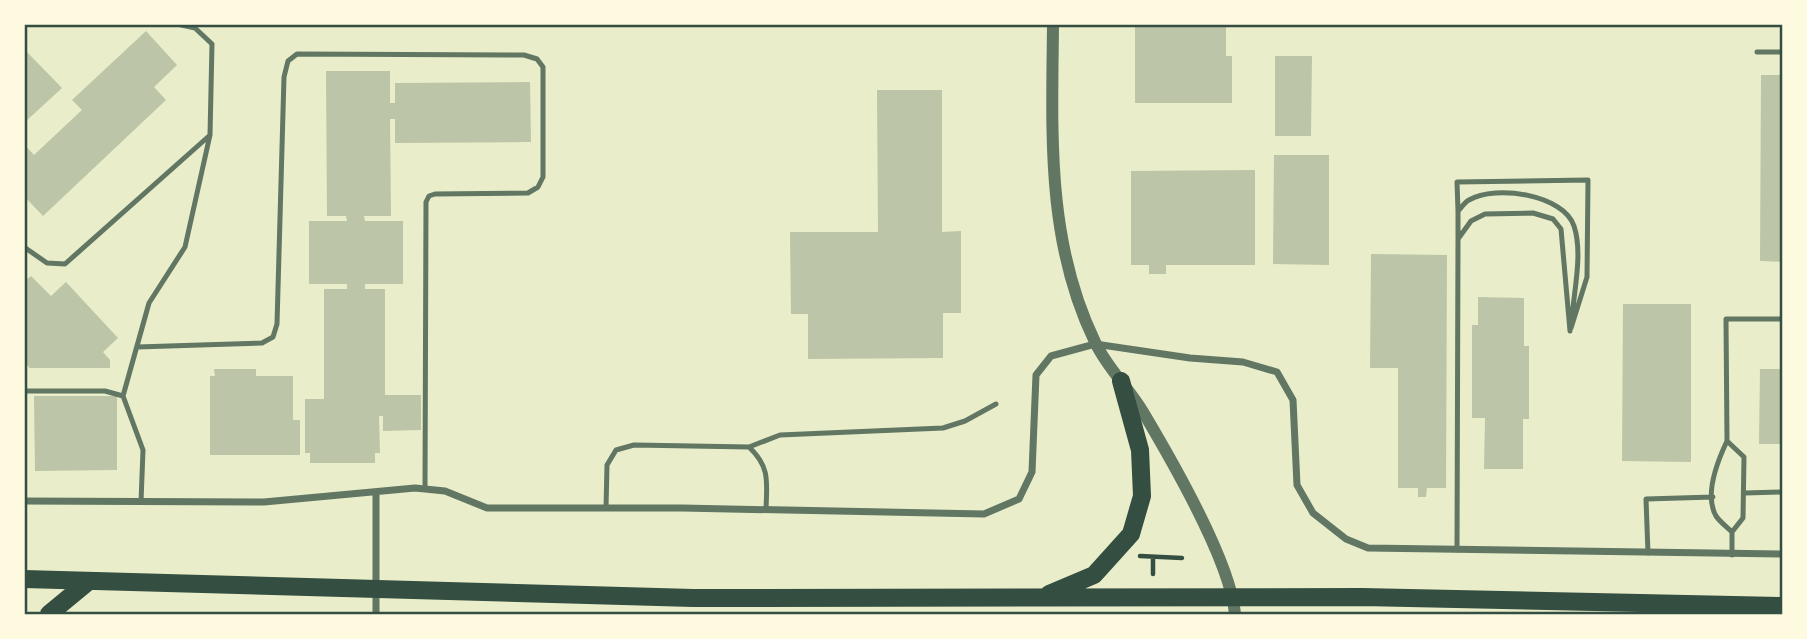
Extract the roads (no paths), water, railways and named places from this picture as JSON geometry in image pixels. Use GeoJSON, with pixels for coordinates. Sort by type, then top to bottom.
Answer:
{"type":"FeatureCollection","features":[{"type":"Feature","properties":{"kind":"main road"},"geometry":{"type":"LineString","coordinates":[[1040,598],[1094,575],[1132,534],[1142,496],[1140,450],[1121,381]]}},
{"type":"Feature","properties":{"kind":"main road"},"geometry":{"type":"LineString","coordinates":[[24,579],[693,598],[1040,598],[1234,606],[1783,606]]}},
{"type":"Feature","properties":{"kind":"main road"},"geometry":{"type":"LineString","coordinates":[[49,614],[89,581]]}},
{"type":"Feature","properties":{"kind":"street"},"geometry":{"type":"LineString","coordinates":[[1053,24],[1052,151],[1056,215],[1069,275],[1096,344],[1142,411],[1211,540],[1234,606]]}},
{"type":"Feature","properties":{"kind":"street"},"geometry":{"type":"LineString","coordinates":[[24,502],[264,502],[425,489],[445,491],[487,508],[766,509],[984,514],[1019,499],[1032,472],[1036,375],[1051,356],[1096,344],[1190,358],[1243,362],[1277,372],[1293,400],[1293,450],[1297,485],[1313,513],[1346,539],[1368,548],[1783,554]]}},
{"type":"Feature","properties":{"kind":"street"},"geometry":{"type":"LineString","coordinates":[[376,492],[376,614]]}},
{"type":"Feature","properties":{"kind":"lane"},"geometry":{"type":"LineString","coordinates":[[141,502],[143,450],[123,396],[149,303],[185,247],[210,135],[212,44],[195,28],[177,24]]}},
{"type":"Feature","properties":{"kind":"lane"},"geometry":{"type":"LineString","coordinates":[[1757,52],[1783,52]]}},
{"type":"Feature","properties":{"kind":"lane"},"geometry":{"type":"LineString","coordinates":[[136,347],[262,343],[273,337],[277,324],[284,77],[288,61],[297,54],[524,55],[537,59],[542,67],[543,164],[543,177],[538,187],[528,193],[435,194],[429,196],[426,202],[425,489]]}},
{"type":"Feature","properties":{"kind":"lane"},"geometry":{"type":"LineString","coordinates":[[24,247],[47,263],[65,264],[210,135]]}},
{"type":"Feature","properties":{"kind":"lane"},"geometry":{"type":"LineString","coordinates":[[1457,550],[1457,182],[1588,180],[1587,277],[1570,331]]}},
{"type":"Feature","properties":{"kind":"lane"},"geometry":{"type":"LineString","coordinates":[[1458,211],[1469,200],[1489,194],[1519,194],[1547,200],[1566,211],[1575,228],[1577,265],[1570,331]]}},
{"type":"Feature","properties":{"kind":"lane"},"geometry":{"type":"LineString","coordinates":[[1458,239],[1471,221],[1485,214],[1534,213],[1553,219],[1561,229],[1570,331]]}},
{"type":"Feature","properties":{"kind":"lane"},"geometry":{"type":"LineString","coordinates":[[1732,532],[1715,515],[1713,498],[1716,465],[1727,440],[1726,319],[1783,319]]}},
{"type":"Feature","properties":{"kind":"lane"},"geometry":{"type":"LineString","coordinates":[[24,391],[105,391],[123,396]]}},
{"type":"Feature","properties":{"kind":"lane"},"geometry":{"type":"LineString","coordinates":[[606,508],[607,465],[616,450],[634,445],[749,447],[780,435],[943,428],[965,421],[996,404]]}},
{"type":"Feature","properties":{"kind":"lane"},"geometry":{"type":"LineString","coordinates":[[1727,440],[1744,457],[1743,518],[1732,532],[1732,555]]}},
{"type":"Feature","properties":{"kind":"lane"},"geometry":{"type":"LineString","coordinates":[[749,447],[762,459],[767,475],[766,509]]}},
{"type":"Feature","properties":{"kind":"lane"},"geometry":{"type":"LineString","coordinates":[[1745,493],[1783,492]]}},
{"type":"Feature","properties":{"kind":"lane"},"geometry":{"type":"LineString","coordinates":[[1648,553],[1646,499],[1713,498]]}}]}
